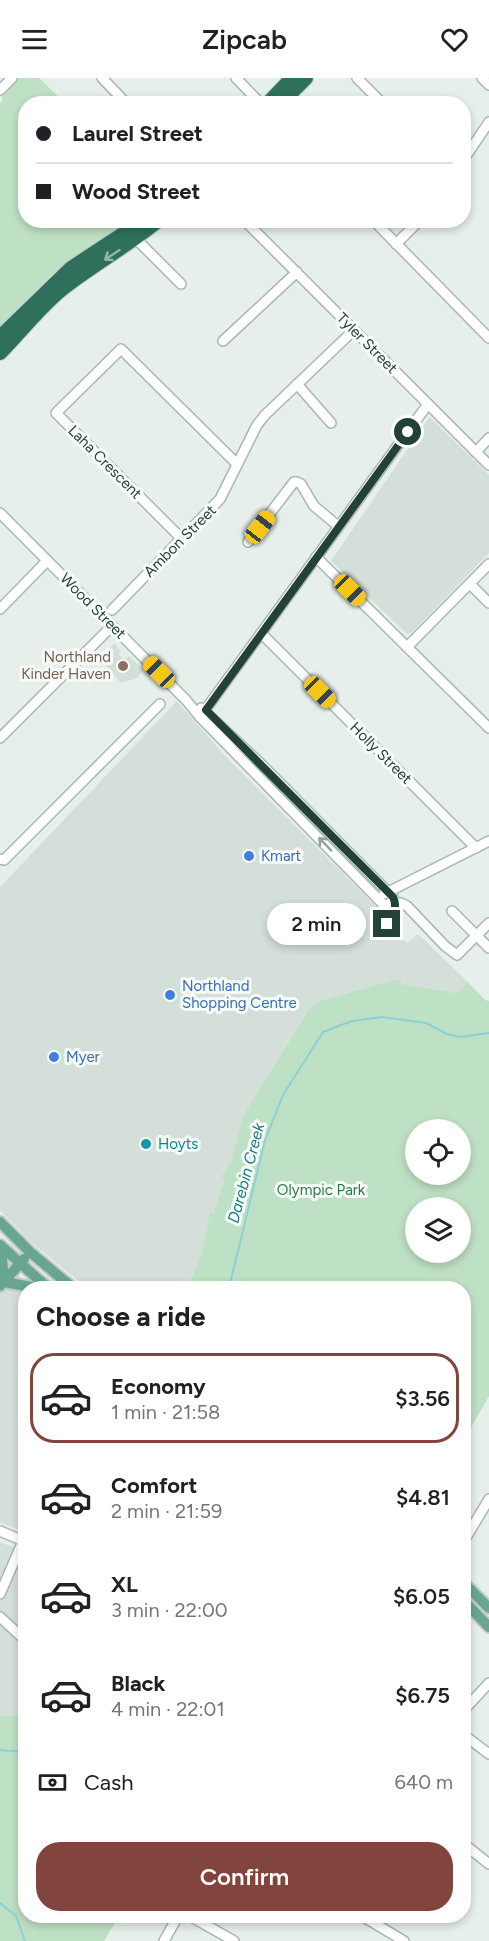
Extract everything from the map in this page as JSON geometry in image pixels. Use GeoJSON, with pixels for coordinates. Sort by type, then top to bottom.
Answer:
{"type":"FeatureCollection","features":[{"type":"Feature","properties":{"kind":"highway"},"geometry":{"type":"LineString","coordinates":[[275,96],[292,78]]}},
{"type":"Feature","properties":{"kind":"highway"},"geometry":{"type":"LineString","coordinates":[[288,96],[306,78]]}},
{"type":"Feature","properties":{"kind":"highway"},"geometry":{"type":"LineString","coordinates":[[0,337],[74,273],[133,228]]}},
{"type":"Feature","properties":{"kind":"highway"},"geometry":{"type":"LineString","coordinates":[[0,353],[74,273],[136,239],[149,228]]}},
{"type":"Feature","properties":{"kind":"main road"},"geometry":{"type":"LineString","coordinates":[[0,1222],[30,1252],[65,1281]]}},
{"type":"Feature","properties":{"kind":"main road"},"geometry":{"type":"LineString","coordinates":[[1,1246],[40,1281]]}},
{"type":"Feature","properties":{"kind":"main road"},"geometry":{"type":"LineString","coordinates":[[1,1246],[2,1284]]}},
{"type":"Feature","properties":{"kind":"main road"},"geometry":{"type":"LineString","coordinates":[[2,1284],[30,1252]]}},
{"type":"Feature","properties":{"kind":"main road"},"geometry":{"type":"LineString","coordinates":[[2,1284],[18,1286]]}},
{"type":"Feature","properties":{"kind":"main road"},"geometry":{"type":"LineString","coordinates":[[471,1590],[489,1608]]}},
{"type":"Feature","properties":{"kind":"main road"},"geometry":{"type":"LineString","coordinates":[[471,1608],[489,1627]]}},
{"type":"Feature","properties":{"kind":"street"},"geometry":{"type":"LineString","coordinates":[[0,90],[12,78]]}},
{"type":"Feature","properties":{"kind":"street"},"geometry":{"type":"LineString","coordinates":[[102,78],[119,96]]}},
{"type":"Feature","properties":{"kind":"street"},"geometry":{"type":"LineString","coordinates":[[236,78],[253,96]]}},
{"type":"Feature","properties":{"kind":"street"},"geometry":{"type":"LineString","coordinates":[[357,78],[375,96]]}},
{"type":"Feature","properties":{"kind":"street"},"geometry":{"type":"LineString","coordinates":[[482,78],[489,85]]}},
{"type":"Feature","properties":{"kind":"street"},"geometry":{"type":"LineString","coordinates":[[471,149],[489,122]]}},
{"type":"Feature","properties":{"kind":"street","name":"Tyler Street"},"geometry":{"type":"LineString","coordinates":[[252,228],[489,465]]}},
{"type":"Feature","properties":{"kind":"street"},"geometry":{"type":"LineString","coordinates":[[381,228],[489,338]]}},
{"type":"Feature","properties":{"kind":"street"},"geometry":{"type":"LineString","coordinates":[[396,244],[412,228]]}},
{"type":"Feature","properties":{"kind":"street"},"geometry":{"type":"LineString","coordinates":[[136,239],[180,284]]}},
{"type":"Feature","properties":{"kind":"street"},"geometry":{"type":"LineString","coordinates":[[223,341],[297,272]]}},
{"type":"Feature","properties":{"kind":"street","name":"Ambon Street"},"geometry":{"type":"LineString","coordinates":[[112,610],[220,500],[237,464],[265,415],[354,330]]}},
{"type":"Feature","properties":{"kind":"street","name":"Laha Crescent"},"geometry":{"type":"LineString","coordinates":[[181,538],[56,413],[121,349],[237,464]]}},
{"type":"Feature","properties":{"kind":"street"},"geometry":{"type":"LineString","coordinates":[[297,384],[331,423]]}},
{"type":"Feature","properties":{"kind":"street"},"geometry":{"type":"LineString","coordinates":[[203,714],[428,404]]}},
{"type":"Feature","properties":{"kind":"street"},"geometry":{"type":"LineString","coordinates":[[476,452],[489,438]]}},
{"type":"Feature","properties":{"kind":"street"},"geometry":{"type":"LineString","coordinates":[[248,542],[294,482],[301,484],[314,506],[338,526]]}},
{"type":"Feature","properties":{"kind":"street","name":"Wood Street"},"geometry":{"type":"LineString","coordinates":[[0,513],[186,700],[362,864],[396,902],[407,906],[453,953],[457,955],[461,953],[477,936]]}},
{"type":"Feature","properties":{"kind":"street"},"geometry":{"type":"LineString","coordinates":[[316,557],[489,728]]}},
{"type":"Feature","properties":{"kind":"street"},"geometry":{"type":"LineString","coordinates":[[0,609],[47,561]]}},
{"type":"Feature","properties":{"kind":"street"},"geometry":{"type":"LineString","coordinates":[[407,647],[489,564]]}},
{"type":"Feature","properties":{"kind":"street"},"geometry":{"type":"LineString","coordinates":[[470,584],[489,603]]}},
{"type":"Feature","properties":{"kind":"street"},"geometry":{"type":"LineString","coordinates":[[0,738],[112,626]]}},
{"type":"Feature","properties":{"kind":"street","name":"Holly Street"},"geometry":{"type":"LineString","coordinates":[[261,633],[476,848]]}},
{"type":"Feature","properties":{"kind":"street"},"geometry":{"type":"LineString","coordinates":[[2,860],[160,704]]}},
{"type":"Feature","properties":{"kind":"street","name":"Wood Street"},"geometry":{"type":"LineString","coordinates":[[203,714],[379,900],[386,911],[387,924],[394,913],[396,902]]}},
{"type":"Feature","properties":{"kind":"street"},"geometry":{"type":"LineString","coordinates":[[379,900],[389,892],[489,841]]}},
{"type":"Feature","properties":{"kind":"street"},"geometry":{"type":"LineString","coordinates":[[358,878],[357,869],[362,864]]}},
{"type":"Feature","properties":{"kind":"street"},"geometry":{"type":"LineString","coordinates":[[379,900],[396,902]]}},
{"type":"Feature","properties":{"kind":"street"},"geometry":{"type":"LineString","coordinates":[[452,911],[489,948]]}},
{"type":"Feature","properties":{"kind":"street"},"geometry":{"type":"LineString","coordinates":[[477,936],[489,923]]}},
{"type":"Feature","properties":{"kind":"street"},"geometry":{"type":"LineString","coordinates":[[471,1529],[489,1499]]}},
{"type":"Feature","properties":{"kind":"street"},"geometry":{"type":"LineString","coordinates":[[0,1531],[18,1538]]}},
{"type":"Feature","properties":{"kind":"street"},"geometry":{"type":"LineString","coordinates":[[0,1594],[18,1554]]}},
{"type":"Feature","properties":{"kind":"street"},"geometry":{"type":"LineString","coordinates":[[0,1617],[18,1634]]}},
{"type":"Feature","properties":{"kind":"street"},"geometry":{"type":"LineString","coordinates":[[471,1702],[489,1683]]}},
{"type":"Feature","properties":{"kind":"street"},"geometry":{"type":"LineString","coordinates":[[471,1740],[489,1754]]}},
{"type":"Feature","properties":{"kind":"street"},"geometry":{"type":"LineString","coordinates":[[471,1850],[489,1864]]}},
{"type":"Feature","properties":{"kind":"street"},"geometry":{"type":"LineString","coordinates":[[164,1941],[174,1923]]}},
{"type":"Feature","properties":{"kind":"street"},"geometry":{"type":"LineString","coordinates":[[202,1923],[234,1941]]}},
{"type":"Feature","properties":{"kind":"street"},"geometry":{"type":"LineString","coordinates":[[373,1923],[404,1941]]}},
{"type":"Feature","properties":{"kind":"street"},"geometry":{"type":"LineString","coordinates":[[383,1941],[388,1932]]}},
{"type":"Feature","properties":{"kind":"shaded area"},"geometry":{"type":"Polygon","coordinates":[[[429,418],[489,475],[489,553],[411,633],[407,634],[331,561],[429,418]]]}},
{"type":"Feature","properties":{"kind":"shaded area","name":"Northland Kinder Haven"},"geometry":{"type":"Polygon","coordinates":[[[114,643],[121,651],[119,654],[124,660],[129,656],[143,670],[137,678],[121,683],[103,662],[110,656],[107,653],[114,643]]]}},
{"type":"Feature","properties":{"kind":"shaded area","name":"Northland Shopping Centre"},"geometry":{"type":"Polygon","coordinates":[[[177,701],[225,756],[394,924],[396,931],[407,943],[418,934],[468,982],[458,993],[400,984],[401,980],[397,979],[319,1001],[307,1011],[244,1114],[230,1163],[222,1177],[225,1179],[213,1214],[209,1214],[200,1262],[189,1281],[78,1281],[32,1243],[0,1210],[0,887],[177,701]]]}},
{"type":"Feature","properties":{"kind":"shaded area"},"geometry":{"type":"Polygon","coordinates":[[[0,1258],[25,1281],[18,1281],[18,1530],[0,1522],[0,1258]]]}},
{"type":"Feature","properties":{"kind":"shaded area"},"geometry":{"type":"Polygon","coordinates":[[[0,1542],[18,1549],[18,1715],[0,1716],[0,1542]]]}},
{"type":"Feature","properties":{"kind":"green space"},"geometry":{"type":"Polygon","coordinates":[[[18,78],[39,78],[58,96],[18,96],[18,228],[121,228],[83,251],[55,272],[0,327],[0,103],[3,100],[1,96],[18,78]]]}},
{"type":"Feature","properties":{"kind":"green space","name":"Olympic Park"},"geometry":{"type":"Polygon","coordinates":[[[397,979],[401,980],[401,984],[457,993],[468,982],[485,1000],[489,1001],[489,1396],[471,1428],[471,1281],[190,1281],[199,1262],[209,1213],[213,1214],[225,1179],[221,1177],[230,1163],[244,1114],[310,1007],[319,1001],[397,979]]]}},
{"type":"Feature","properties":{"kind":"green space"},"geometry":{"type":"Polygon","coordinates":[[[18,1715],[18,1923],[115,1923],[104,1941],[0,1941],[0,1716],[18,1715]]]}},
{"type":"Feature","properties":{"kind":"waterway","name":"Darebin Creek"},"geometry":{"type":"LineString","coordinates":[[231,1281],[265,1140],[283,1095],[323,1032],[352,1021],[382,1017],[426,1023],[447,1034],[460,1037],[489,1033]]}},
{"type":"Feature","properties":{"kind":"waterway","name":"Darebin Creek"},"geometry":{"type":"LineString","coordinates":[[0,1750],[18,1751]]}},
{"type":"Feature","properties":{"kind":"waterway","name":"Darebin Creek"},"geometry":{"type":"LineString","coordinates":[[0,1903],[16,1916],[18,1922]]}},
{"type":"Feature","properties":{"kind":"waterway","name":"Darebin Creek"},"geometry":{"type":"LineString","coordinates":[[19,1923],[25,1941]]}},
{"type":"Feature","properties":{"kind":"place","name":"Northland Kinder Haven"},"geometry":{"type":"Point","coordinates":[123,666]}},
{"type":"Feature","properties":{"kind":"place","name":"Kmart"},"geometry":{"type":"Point","coordinates":[249,856]}},
{"type":"Feature","properties":{"kind":"place","name":"Northland Shopping Centre"},"geometry":{"type":"Point","coordinates":[170,995]}},
{"type":"Feature","properties":{"kind":"place","name":"Myer"},"geometry":{"type":"Point","coordinates":[54,1057]}},
{"type":"Feature","properties":{"kind":"place","name":"Hoyts"},"geometry":{"type":"Point","coordinates":[146,1144]}},
{"type":"Feature","properties":{"kind":"route"},"geometry":{"type":"LineString","coordinates":[[387,924],[394,913],[396,902],[393,897],[206,710],[408,432]]}}]}
